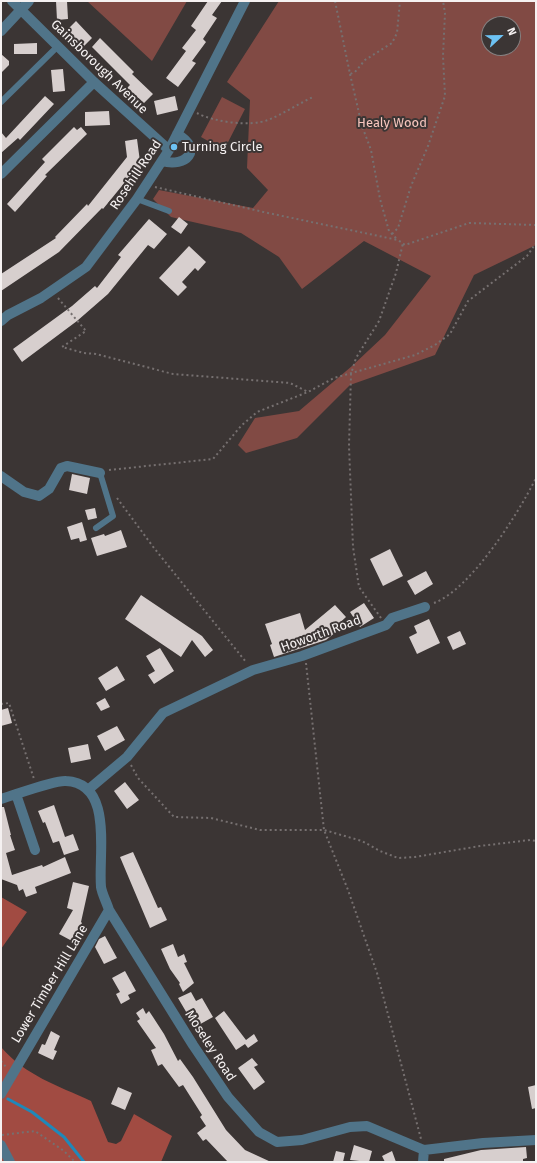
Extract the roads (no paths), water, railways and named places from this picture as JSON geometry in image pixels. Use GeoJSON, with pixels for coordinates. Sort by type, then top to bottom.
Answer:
{"type":"FeatureCollection","features":[{"type":"Feature","properties":{"kind":"street","name":"Gainsborough Avenue"},"geometry":{"type":"LineString","coordinates":[[12,1],[94,82],[169,150]]}},
{"type":"Feature","properties":{"kind":"street"},"geometry":{"type":"LineString","coordinates":[[1,31],[30,1]]}},
{"type":"Feature","properties":{"kind":"street","name":"Rosehill Road"},"geometry":{"type":"LineString","coordinates":[[1,321],[8,315],[52,291],[86,267],[137,199],[169,150],[245,1]]}},
{"type":"Feature","properties":{"kind":"street"},"geometry":{"type":"LineString","coordinates":[[1,174],[94,82]]}},
{"type":"Feature","properties":{"kind":"street"},"geometry":{"type":"LineString","coordinates":[[162,161],[172,164],[181,162],[187,158],[191,152],[190,145],[185,138],[177,134]]}},
{"type":"Feature","properties":{"kind":"street"},"geometry":{"type":"LineString","coordinates":[[1,476],[24,492],[39,496],[49,489],[61,468],[67,466],[100,472]]}},
{"type":"Feature","properties":{"kind":"street","name":"Howorth Road"},"geometry":{"type":"LineString","coordinates":[[89,789],[127,757],[164,713],[253,670],[305,654],[386,625],[392,618],[425,607]]}},
{"type":"Feature","properties":{"kind":"street"},"geometry":{"type":"LineString","coordinates":[[1,799],[64,781],[80,783],[89,789]]}},
{"type":"Feature","properties":{"kind":"street","name":"Moseley Road"},"geometry":{"type":"LineString","coordinates":[[89,789],[96,804],[101,822],[101,888],[109,910],[193,1045],[228,1097],[259,1132],[277,1142],[283,1142],[302,1140],[350,1127],[367,1126],[424,1150],[534,1138]]}},
{"type":"Feature","properties":{"kind":"street"},"geometry":{"type":"LineString","coordinates":[[16,794],[35,850]]}},
{"type":"Feature","properties":{"kind":"street","name":"Lower Timber Hill Lane"},"geometry":{"type":"LineString","coordinates":[[1,1094],[109,910]]}},
{"type":"Feature","properties":{"kind":"street"},"geometry":{"type":"LineString","coordinates":[[1,1145],[10,1162]]}},
{"type":"Feature","properties":{"kind":"street"},"geometry":{"type":"LineString","coordinates":[[423,1162],[424,1150]]}},
{"type":"Feature","properties":{"kind":"lane"},"geometry":{"type":"LineString","coordinates":[[1,102],[58,46]]}},
{"type":"Feature","properties":{"kind":"lane"},"geometry":{"type":"LineString","coordinates":[[137,199],[169,211]]}},
{"type":"Feature","properties":{"kind":"lane"},"geometry":{"type":"LineString","coordinates":[[96,528],[113,516],[100,472]]}},
{"type":"Feature","properties":{"kind":"waterway"},"geometry":{"type":"LineString","coordinates":[[8,1099],[32,1112],[64,1137],[84,1162]]}},
{"type":"Feature","properties":{"kind":"place","name":"Turning Circle"},"geometry":{"type":"Point","coordinates":[174,147]}},
{"type":"Feature","properties":{"kind":"park label","name":"Healy Wood"},"geometry":{"type":"Point","coordinates":[392,123]}}]}
